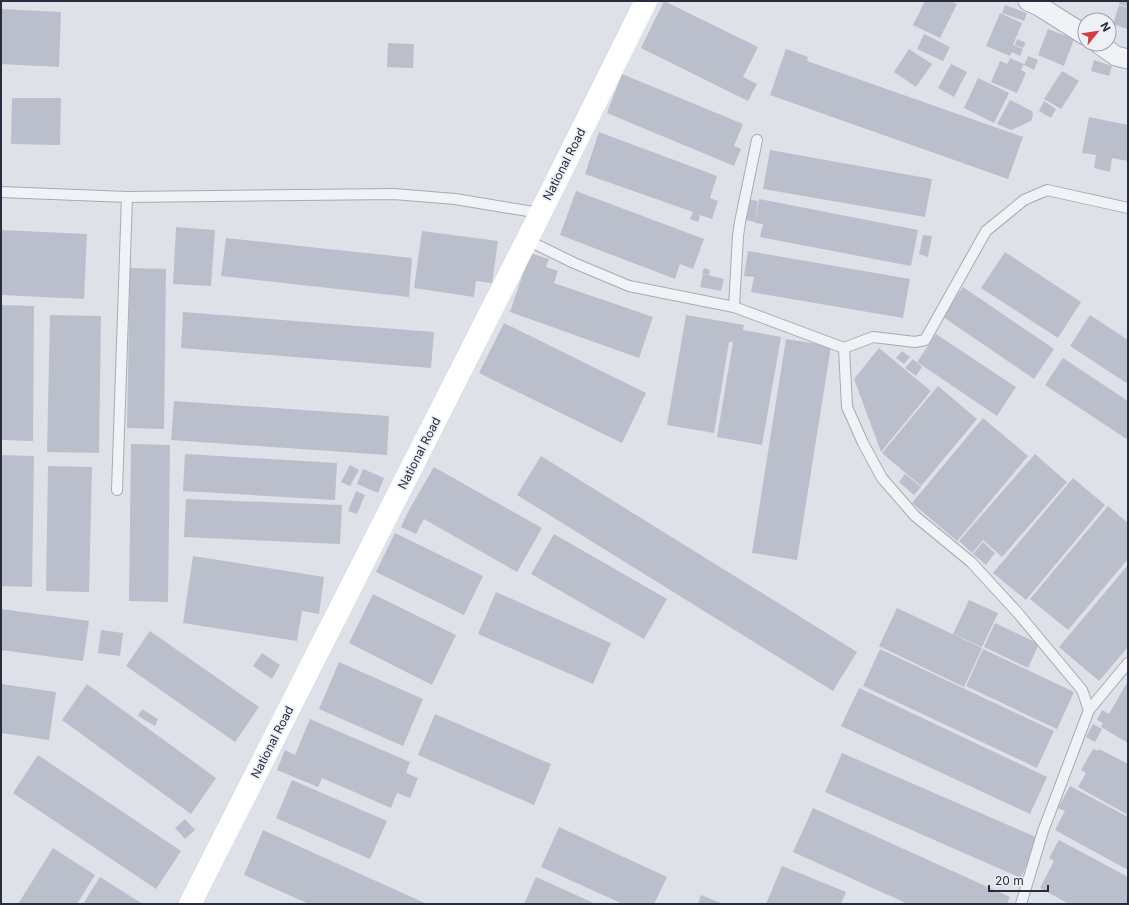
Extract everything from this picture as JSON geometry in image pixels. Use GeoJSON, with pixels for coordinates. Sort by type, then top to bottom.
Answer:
{"type":"FeatureCollection","features":[{"type":"Feature","properties":{"kind":"main road","name":"National Road"},"geometry":{"type":"LineString","coordinates":[[190,904],[527,240],[646,1]]}},
{"type":"Feature","properties":{"kind":"street"},"geometry":{"type":"LineString","coordinates":[[1028,1],[1039,6],[1077,30]]}},
{"type":"Feature","properties":{"kind":"street"},"geometry":{"type":"LineString","coordinates":[[1110,52],[1116,56],[1128,59]]}},
{"type":"Feature","properties":{"kind":"lane"},"geometry":{"type":"LineString","coordinates":[[734,307],[738,236],[757,140]]}},
{"type":"Feature","properties":{"kind":"lane"},"geometry":{"type":"LineString","coordinates":[[527,240],[574,263],[629,286],[734,307],[844,348],[873,337],[915,342],[926,340],[986,231],[1024,200],[1047,190],[1128,208]]}},
{"type":"Feature","properties":{"kind":"lane"},"geometry":{"type":"LineString","coordinates":[[1,192],[127,197],[394,194],[455,199],[540,213]]}},
{"type":"Feature","properties":{"kind":"lane"},"geometry":{"type":"LineString","coordinates":[[117,490],[127,197]]}},
{"type":"Feature","properties":{"kind":"lane"},"geometry":{"type":"LineString","coordinates":[[844,348],[847,407],[863,443],[882,478],[915,516],[971,562],[1017,612],[1082,690],[1089,710]]}},
{"type":"Feature","properties":{"kind":"lane"},"geometry":{"type":"LineString","coordinates":[[1021,904],[1043,832],[1089,710],[1128,663]]}},
{"type":"Feature","properties":{"kind":"building"},"geometry":{"type":"Polygon","coordinates":[[[664,1],[758,47],[743,77],[757,84],[748,101],[641,48],[664,1]]]}},
{"type":"Feature","properties":{"kind":"building"},"geometry":{"type":"Polygon","coordinates":[[[925,1],[951,1],[957,4],[940,38],[913,25],[925,1]]]}},
{"type":"Feature","properties":{"kind":"building"},"geometry":{"type":"Polygon","coordinates":[[[1120,1],[1128,1],[1128,7],[1119,4],[1120,1]]]}},
{"type":"Feature","properties":{"kind":"building"},"geometry":{"type":"Polygon","coordinates":[[[1005,5],[1027,13],[1024,21],[1002,13],[1005,5]]]}},
{"type":"Feature","properties":{"kind":"building"},"geometry":{"type":"Polygon","coordinates":[[[1119,5],[1128,8],[1127,29],[1117,25],[1117,12],[1119,5]]]}},
{"type":"Feature","properties":{"kind":"building"},"geometry":{"type":"Polygon","coordinates":[[[1,9],[61,12],[59,67],[1,64],[1,9]]]}},
{"type":"Feature","properties":{"kind":"building"},"geometry":{"type":"Polygon","coordinates":[[[1000,13],[1022,23],[1013,45],[1023,49],[1020,56],[1012,52],[1010,56],[986,46],[1000,13]]]}},
{"type":"Feature","properties":{"kind":"building"},"geometry":{"type":"Polygon","coordinates":[[[1048,29],[1074,39],[1064,66],[1038,55],[1048,29]]]}},
{"type":"Feature","properties":{"kind":"building"},"geometry":{"type":"Polygon","coordinates":[[[924,34],[950,47],[943,61],[917,49],[924,34]]]}},
{"type":"Feature","properties":{"kind":"building"},"geometry":{"type":"Polygon","coordinates":[[[1017,39],[1026,43],[1023,48],[1015,45],[1017,39]]]}},
{"type":"Feature","properties":{"kind":"building"},"geometry":{"type":"Polygon","coordinates":[[[388,43],[414,44],[413,68],[387,67],[388,43]]]}},
{"type":"Feature","properties":{"kind":"building"},"geometry":{"type":"Polygon","coordinates":[[[786,49],[808,57],[807,61],[1023,137],[1008,179],[770,95],[786,49]]]}},
{"type":"Feature","properties":{"kind":"building"},"geometry":{"type":"Polygon","coordinates":[[[909,49],[932,64],[916,87],[894,72],[909,49]]]}},
{"type":"Feature","properties":{"kind":"building"},"geometry":{"type":"Polygon","coordinates":[[[1028,56],[1038,60],[1034,70],[1024,65],[1028,56]]]}},
{"type":"Feature","properties":{"kind":"building"},"geometry":{"type":"Polygon","coordinates":[[[1010,58],[1024,64],[1021,70],[1026,73],[1017,93],[991,82],[1000,61],[1007,64],[1010,58]]]}},
{"type":"Feature","properties":{"kind":"building"},"geometry":{"type":"Polygon","coordinates":[[[1094,60],[1112,66],[1109,76],[1091,71],[1094,60]]]}},
{"type":"Feature","properties":{"kind":"building"},"geometry":{"type":"Polygon","coordinates":[[[951,64],[967,72],[954,97],[938,88],[951,64]]]}},
{"type":"Feature","properties":{"kind":"building"},"geometry":{"type":"Polygon","coordinates":[[[1062,71],[1079,81],[1061,109],[1044,99],[1062,71]]]}},
{"type":"Feature","properties":{"kind":"building"},"geometry":{"type":"Polygon","coordinates":[[[622,74],[743,124],[734,146],[741,149],[734,166],[607,113],[622,74]]]}},
{"type":"Feature","properties":{"kind":"building"},"geometry":{"type":"Polygon","coordinates":[[[978,78],[1009,93],[994,123],[964,108],[978,78]]]}},
{"type":"Feature","properties":{"kind":"building"},"geometry":{"type":"Polygon","coordinates":[[[12,98],[61,98],[60,145],[11,144],[12,98]]]}},
{"type":"Feature","properties":{"kind":"building"},"geometry":{"type":"Polygon","coordinates":[[[1010,100],[1032,111],[1033,115],[1031,121],[1011,130],[997,124],[1010,100]]]}},
{"type":"Feature","properties":{"kind":"building"},"geometry":{"type":"Polygon","coordinates":[[[1044,101],[1056,109],[1051,118],[1039,111],[1044,101]]]}},
{"type":"Feature","properties":{"kind":"building"},"geometry":{"type":"Polygon","coordinates":[[[1089,117],[1128,125],[1128,161],[1112,158],[1110,172],[1094,168],[1096,155],[1082,153],[1089,117]]]}},
{"type":"Feature","properties":{"kind":"building"},"geometry":{"type":"Polygon","coordinates":[[[599,132],[717,176],[710,198],[718,201],[712,219],[700,215],[698,222],[690,219],[693,212],[585,174],[599,132]]]}},
{"type":"Feature","properties":{"kind":"building"},"geometry":{"type":"Polygon","coordinates":[[[770,150],[932,179],[925,217],[763,189],[770,150]]]}},
{"type":"Feature","properties":{"kind":"building"},"geometry":{"type":"Polygon","coordinates":[[[576,191],[704,239],[693,269],[680,264],[675,279],[560,235],[576,191]]]}},
{"type":"Feature","properties":{"kind":"building"},"geometry":{"type":"Polygon","coordinates":[[[748,199],[758,201],[755,222],[745,220],[748,199]]]}},
{"type":"Feature","properties":{"kind":"building"},"geometry":{"type":"Polygon","coordinates":[[[759,199],[918,230],[911,266],[760,237],[763,224],[755,223],[759,199]]]}},
{"type":"Feature","properties":{"kind":"building"},"geometry":{"type":"Polygon","coordinates":[[[176,227],[215,230],[211,286],[173,284],[176,227]]]}},
{"type":"Feature","properties":{"kind":"building"},"geometry":{"type":"Polygon","coordinates":[[[1,230],[87,234],[84,299],[1,295],[1,230]]]}},
{"type":"Feature","properties":{"kind":"building"},"geometry":{"type":"Polygon","coordinates":[[[422,231],[498,241],[492,283],[476,281],[474,297],[414,288],[422,231]]]}},
{"type":"Feature","properties":{"kind":"building"},"geometry":{"type":"Polygon","coordinates":[[[923,235],[932,236],[928,257],[919,254],[923,235]]]}},
{"type":"Feature","properties":{"kind":"building"},"geometry":{"type":"Polygon","coordinates":[[[226,238],[412,258],[409,297],[221,276],[226,238]]]}},
{"type":"Feature","properties":{"kind":"building"},"geometry":{"type":"Polygon","coordinates":[[[748,251],[910,279],[903,318],[751,292],[754,277],[744,276],[748,251]]]}},
{"type":"Feature","properties":{"kind":"building"},"geometry":{"type":"Polygon","coordinates":[[[1005,252],[1081,302],[1058,338],[981,288],[1005,252]]]}},
{"type":"Feature","properties":{"kind":"building"},"geometry":{"type":"Polygon","coordinates":[[[530,253],[549,259],[546,267],[558,271],[554,283],[653,317],[639,358],[510,312],[530,253]]]}},
{"type":"Feature","properties":{"kind":"building"},"geometry":{"type":"Polygon","coordinates":[[[130,268],[166,269],[164,429],[127,428],[130,268]]]}},
{"type":"Feature","properties":{"kind":"building"},"geometry":{"type":"Polygon","coordinates":[[[704,268],[710,270],[709,275],[702,273],[704,268]]]}},
{"type":"Feature","properties":{"kind":"building"},"geometry":{"type":"Polygon","coordinates":[[[703,274],[724,279],[721,291],[700,287],[703,274]]]}},
{"type":"Feature","properties":{"kind":"building"},"geometry":{"type":"Polygon","coordinates":[[[963,287],[1054,349],[1034,379],[943,317],[963,287]]]}},
{"type":"Feature","properties":{"kind":"building"},"geometry":{"type":"Polygon","coordinates":[[[1,305],[34,306],[33,441],[1,440],[1,305]]]}},
{"type":"Feature","properties":{"kind":"building"},"geometry":{"type":"Polygon","coordinates":[[[183,312],[434,332],[431,368],[181,348],[183,312]]]}},
{"type":"Feature","properties":{"kind":"building"},"geometry":{"type":"Polygon","coordinates":[[[50,315],[101,316],[99,453],[47,452],[50,315]]]}},
{"type":"Feature","properties":{"kind":"building"},"geometry":{"type":"Polygon","coordinates":[[[686,315],[744,325],[743,330],[781,337],[762,445],[717,437],[733,342],[729,342],[714,433],[667,425],[686,315]]]}},
{"type":"Feature","properties":{"kind":"building"},"geometry":{"type":"Polygon","coordinates":[[[1090,315],[1128,340],[1128,384],[1070,346],[1090,315]]]}},
{"type":"Feature","properties":{"kind":"building"},"geometry":{"type":"Polygon","coordinates":[[[504,323],[646,393],[622,443],[479,373],[504,323]]]}},
{"type":"Feature","properties":{"kind":"building"},"geometry":{"type":"Polygon","coordinates":[[[936,334],[1016,387],[997,416],[917,362],[936,334]]]}},
{"type":"Feature","properties":{"kind":"building"},"geometry":{"type":"Polygon","coordinates":[[[786,339],[831,346],[797,560],[752,553],[786,339]]]}},
{"type":"Feature","properties":{"kind":"building"},"geometry":{"type":"Polygon","coordinates":[[[879,348],[931,391],[881,452],[854,379],[879,348]]]}},
{"type":"Feature","properties":{"kind":"building"},"geometry":{"type":"Polygon","coordinates":[[[902,351],[910,357],[904,364],[896,358],[902,351]]]}},
{"type":"Feature","properties":{"kind":"building"},"geometry":{"type":"Polygon","coordinates":[[[1063,358],[1128,401],[1128,440],[1045,385],[1063,358]]]}},
{"type":"Feature","properties":{"kind":"building"},"geometry":{"type":"Polygon","coordinates":[[[913,359],[922,367],[916,376],[905,368],[913,359]]]}},
{"type":"Feature","properties":{"kind":"building"},"geometry":{"type":"Polygon","coordinates":[[[938,386],[977,419],[921,486],[882,453],[938,386]]]}},
{"type":"Feature","properties":{"kind":"building"},"geometry":{"type":"Polygon","coordinates":[[[174,401],[389,416],[387,455],[171,440],[174,401]]]}},
{"type":"Feature","properties":{"kind":"building"},"geometry":{"type":"Polygon","coordinates":[[[983,418],[1028,456],[957,541],[912,503],[983,418]]]}},
{"type":"Feature","properties":{"kind":"building"},"geometry":{"type":"Polygon","coordinates":[[[131,444],[170,445],[168,602],[129,601],[131,444]]]}},
{"type":"Feature","properties":{"kind":"building"},"geometry":{"type":"Polygon","coordinates":[[[185,454],[337,463],[335,500],[183,491],[185,454]]]}},
{"type":"Feature","properties":{"kind":"building"},"geometry":{"type":"Polygon","coordinates":[[[1035,454],[1067,482],[1002,557],[983,540],[972,553],[959,541],[1035,454]]]}},
{"type":"Feature","properties":{"kind":"building"},"geometry":{"type":"Polygon","coordinates":[[[1,455],[34,456],[32,587],[1,586],[1,455]]]}},
{"type":"Feature","properties":{"kind":"building"},"geometry":{"type":"Polygon","coordinates":[[[541,456],[857,652],[833,691],[517,495],[541,456]]]}},
{"type":"Feature","properties":{"kind":"building"},"geometry":{"type":"Polygon","coordinates":[[[350,465],[359,470],[350,486],[341,482],[350,465]]]}},
{"type":"Feature","properties":{"kind":"building"},"geometry":{"type":"Polygon","coordinates":[[[48,466],[92,467],[89,592],[46,591],[48,466]]]}},
{"type":"Feature","properties":{"kind":"building"},"geometry":{"type":"Polygon","coordinates":[[[434,467],[542,528],[517,572],[424,519],[416,534],[401,527],[434,467]]]}},
{"type":"Feature","properties":{"kind":"building"},"geometry":{"type":"Polygon","coordinates":[[[363,469],[384,478],[378,493],[357,484],[363,469]]]}},
{"type":"Feature","properties":{"kind":"building"},"geometry":{"type":"Polygon","coordinates":[[[905,474],[921,487],[914,495],[899,482],[905,474]]]}},
{"type":"Feature","properties":{"kind":"building"},"geometry":{"type":"Polygon","coordinates":[[[1073,478],[1105,505],[1026,600],[993,573],[1073,478]]]}},
{"type":"Feature","properties":{"kind":"building"},"geometry":{"type":"Polygon","coordinates":[[[356,491],[365,495],[357,514],[348,511],[356,491]]]}},
{"type":"Feature","properties":{"kind":"building"},"geometry":{"type":"Polygon","coordinates":[[[186,499],[342,505],[340,544],[184,537],[186,499]]]}},
{"type":"Feature","properties":{"kind":"building"},"geometry":{"type":"Polygon","coordinates":[[[1108,506],[1128,523],[1128,559],[1068,630],[1030,599],[1108,506]]]}},
{"type":"Feature","properties":{"kind":"building"},"geometry":{"type":"Polygon","coordinates":[[[395,533],[483,576],[464,615],[376,572],[395,533]]]}},
{"type":"Feature","properties":{"kind":"building"},"geometry":{"type":"Polygon","coordinates":[[[554,534],[667,599],[644,639],[531,574],[554,534]]]}},
{"type":"Feature","properties":{"kind":"building"},"geometry":{"type":"Polygon","coordinates":[[[983,542],[995,553],[986,565],[973,554],[983,542]]]}},
{"type":"Feature","properties":{"kind":"building"},"geometry":{"type":"Polygon","coordinates":[[[193,556],[324,577],[319,614],[302,611],[297,641],[183,623],[193,556]]]}},
{"type":"Feature","properties":{"kind":"building"},"geometry":{"type":"Polygon","coordinates":[[[1128,565],[1128,647],[1099,681],[1059,647],[1128,565]]]}},
{"type":"Feature","properties":{"kind":"building"},"geometry":{"type":"Polygon","coordinates":[[[496,592],[611,643],[593,684],[478,634],[496,592]]]}},
{"type":"Feature","properties":{"kind":"building"},"geometry":{"type":"Polygon","coordinates":[[[373,594],[456,635],[432,685],[349,643],[373,594]]]}},
{"type":"Feature","properties":{"kind":"building"},"geometry":{"type":"Polygon","coordinates":[[[969,600],[998,613],[982,647],[953,634],[969,600]]]}},
{"type":"Feature","properties":{"kind":"building"},"geometry":{"type":"Polygon","coordinates":[[[897,608],[982,648],[964,687],[879,646],[897,608]]]}},
{"type":"Feature","properties":{"kind":"building"},"geometry":{"type":"Polygon","coordinates":[[[1,609],[89,621],[83,661],[1,650],[1,609]]]}},
{"type":"Feature","properties":{"kind":"building"},"geometry":{"type":"Polygon","coordinates":[[[995,623],[1039,644],[1028,668],[984,647],[995,623]]]}},
{"type":"Feature","properties":{"kind":"building"},"geometry":{"type":"Polygon","coordinates":[[[101,630],[123,633],[120,656],[98,653],[101,630]]]}},
{"type":"Feature","properties":{"kind":"building"},"geometry":{"type":"Polygon","coordinates":[[[150,631],[259,707],[235,742],[126,666],[150,631]]]}},
{"type":"Feature","properties":{"kind":"building"},"geometry":{"type":"Polygon","coordinates":[[[880,649],[1054,731],[1037,768],[863,686],[880,649]]]}},
{"type":"Feature","properties":{"kind":"building"},"geometry":{"type":"Polygon","coordinates":[[[983,649],[1074,692],[1057,729],[966,686],[983,649]]]}},
{"type":"Feature","properties":{"kind":"building"},"geometry":{"type":"Polygon","coordinates":[[[262,653],[280,665],[272,679],[253,666],[262,653]]]}},
{"type":"Feature","properties":{"kind":"building"},"geometry":{"type":"Polygon","coordinates":[[[339,662],[423,699],[403,746],[319,709],[339,662]]]}},
{"type":"Feature","properties":{"kind":"building"},"geometry":{"type":"Polygon","coordinates":[[[1128,681],[1128,743],[1101,727],[1103,723],[1097,720],[1102,710],[1109,714],[1128,681]]]}},
{"type":"Feature","properties":{"kind":"building"},"geometry":{"type":"Polygon","coordinates":[[[1,684],[56,692],[49,740],[1,733],[1,684]]]}},
{"type":"Feature","properties":{"kind":"building"},"geometry":{"type":"Polygon","coordinates":[[[87,684],[216,778],[191,814],[62,720],[87,684]]]}},
{"type":"Feature","properties":{"kind":"building"},"geometry":{"type":"Polygon","coordinates":[[[859,688],[1047,777],[1030,814],[841,726],[859,688]]]}},
{"type":"Feature","properties":{"kind":"building"},"geometry":{"type":"Polygon","coordinates":[[[142,709],[158,719],[155,726],[138,716],[142,709]]]}},
{"type":"Feature","properties":{"kind":"building"},"geometry":{"type":"Polygon","coordinates":[[[435,714],[551,764],[534,805],[418,755],[435,714]]]}},
{"type":"Feature","properties":{"kind":"building"},"geometry":{"type":"Polygon","coordinates":[[[310,719],[410,762],[406,773],[418,778],[410,798],[397,793],[391,808],[322,778],[318,787],[277,770],[285,750],[295,755],[310,719]]]}},
{"type":"Feature","properties":{"kind":"building"},"geometry":{"type":"Polygon","coordinates":[[[1093,724],[1102,729],[1095,742],[1086,737],[1093,724]]]}},
{"type":"Feature","properties":{"kind":"building"},"geometry":{"type":"Polygon","coordinates":[[[1093,749],[1098,751],[1099,749],[1128,764],[1128,815],[1078,787],[1086,773],[1081,770],[1093,749]]]}},
{"type":"Feature","properties":{"kind":"building"},"geometry":{"type":"Polygon","coordinates":[[[842,753],[1038,838],[1021,878],[825,792],[842,753]]]}},
{"type":"Feature","properties":{"kind":"building"},"geometry":{"type":"Polygon","coordinates":[[[38,755],[181,851],[156,889],[13,793],[38,755]]]}},
{"type":"Feature","properties":{"kind":"building"},"geometry":{"type":"Polygon","coordinates":[[[292,780],[387,821],[370,859],[276,818],[292,780]]]}},
{"type":"Feature","properties":{"kind":"building"},"geometry":{"type":"Polygon","coordinates":[[[1070,786],[1128,817],[1128,870],[1055,830],[1065,811],[1058,808],[1070,786]]]}},
{"type":"Feature","properties":{"kind":"building"},"geometry":{"type":"Polygon","coordinates":[[[813,808],[1010,897],[1007,904],[908,904],[793,852],[813,808]]]}},
{"type":"Feature","properties":{"kind":"building"},"geometry":{"type":"Polygon","coordinates":[[[185,819],[195,830],[185,839],[175,828],[185,819]]]}},
{"type":"Feature","properties":{"kind":"building"},"geometry":{"type":"Polygon","coordinates":[[[559,827],[667,877],[654,904],[623,904],[541,867],[559,827]]]}},
{"type":"Feature","properties":{"kind":"building"},"geometry":{"type":"Polygon","coordinates":[[[263,830],[427,904],[309,904],[244,875],[263,830]]]}},
{"type":"Feature","properties":{"kind":"building"},"geometry":{"type":"Polygon","coordinates":[[[1059,840],[1128,877],[1128,904],[1069,904],[1040,888],[1054,861],[1049,858],[1059,840]]]}},
{"type":"Feature","properties":{"kind":"building"},"geometry":{"type":"Polygon","coordinates":[[[53,848],[95,875],[77,904],[18,904],[53,848]]]}},
{"type":"Feature","properties":{"kind":"building"},"geometry":{"type":"Polygon","coordinates":[[[782,866],[846,892],[841,904],[766,904],[782,866]]]}},
{"type":"Feature","properties":{"kind":"building"},"geometry":{"type":"Polygon","coordinates":[[[100,877],[141,903],[83,904],[100,877]]]}},
{"type":"Feature","properties":{"kind":"building"},"geometry":{"type":"Polygon","coordinates":[[[536,877],[596,904],[524,904],[536,877]]]}},
{"type":"Feature","properties":{"kind":"building"},"geometry":{"type":"Polygon","coordinates":[[[701,895],[723,904],[698,904],[701,895]]]}}]}
